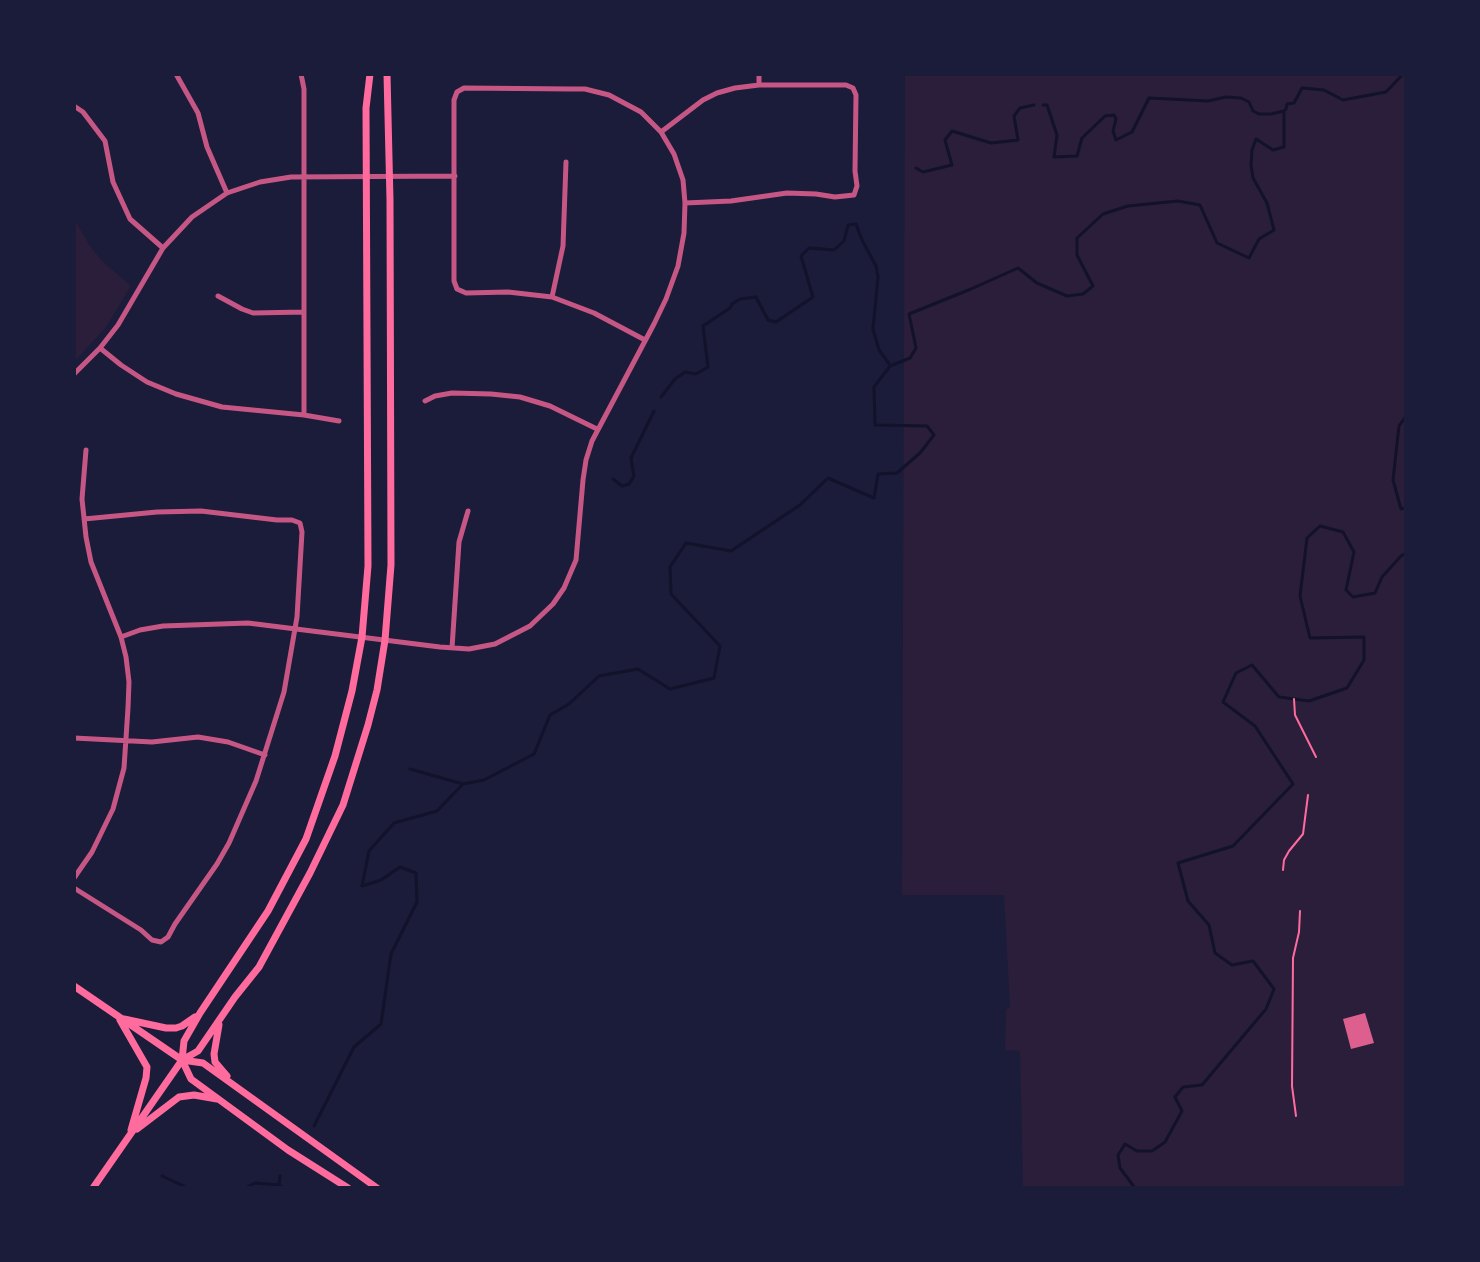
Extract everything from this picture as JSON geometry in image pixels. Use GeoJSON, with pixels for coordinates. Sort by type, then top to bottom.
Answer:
{"type":"FeatureCollection","features":[{"type":"Feature","properties":{"kind":"main road"},"geometry":{"type":"LineString","coordinates":[[348,1188],[288,1150],[191,1079],[182,1060],[184,1041],[268,911],[306,839],[345,724],[362,637],[369,525],[366,108],[370,74]]}},
{"type":"Feature","properties":{"kind":"main road"},"geometry":{"type":"LineString","coordinates":[[93,1188],[182,1060],[198,1051],[259,967],[343,805],[368,725],[385,640],[391,565],[387,74]]}},
{"type":"Feature","properties":{"kind":"main road"},"geometry":{"type":"LineString","coordinates":[[74,986],[182,1060],[203,1063],[377,1188]]}},
{"type":"Feature","properties":{"kind":"main road"},"geometry":{"type":"LineString","coordinates":[[118,1018],[176,1028],[200,1013]]}},
{"type":"Feature","properties":{"kind":"main road"},"geometry":{"type":"LineString","coordinates":[[118,1018],[147,1067],[129,1136]]}},
{"type":"Feature","properties":{"kind":"main road"},"geometry":{"type":"LineString","coordinates":[[220,1021],[214,1048],[215,1062],[233,1084]]}},
{"type":"Feature","properties":{"kind":"main road"},"geometry":{"type":"LineString","coordinates":[[129,1136],[179,1097],[194,1095],[221,1100]]}},
{"type":"Feature","properties":{"kind":"street"},"geometry":{"type":"LineString","coordinates":[[176,74],[198,113],[207,147],[227,193]]}},
{"type":"Feature","properties":{"kind":"street"},"geometry":{"type":"LineString","coordinates":[[301,74],[304,89],[304,415]]}},
{"type":"Feature","properties":{"kind":"street"},"geometry":{"type":"LineString","coordinates":[[759,74],[759,85]]}},
{"type":"Feature","properties":{"kind":"street"},"geometry":{"type":"LineString","coordinates":[[661,132],[690,109],[717,93],[735,88],[846,85],[853,88],[856,95],[857,186],[854,195],[835,197],[787,193],[731,201],[685,203]]}},
{"type":"Feature","properties":{"kind":"street"},"geometry":{"type":"LineString","coordinates":[[121,637],[163,626],[248,623],[452,648],[482,647],[507,639],[530,626],[553,604],[576,560],[586,460],[597,429],[645,340],[666,299],[678,266],[685,203],[679,168],[661,132],[641,112],[597,91],[464,88],[457,92],[454,100],[454,281],[457,289],[466,293],[508,292],[552,297],[594,313],[645,340]]}},
{"type":"Feature","properties":{"kind":"street"},"geometry":{"type":"LineString","coordinates":[[74,106],[83,112],[105,141],[113,182],[130,219],[163,248]]}},
{"type":"Feature","properties":{"kind":"street"},"geometry":{"type":"LineString","coordinates":[[552,297],[563,246],[566,162]]}},
{"type":"Feature","properties":{"kind":"street"},"geometry":{"type":"LineString","coordinates":[[74,374],[118,325],[163,248],[192,217],[227,193],[260,182],[291,177],[455,176]]}},
{"type":"Feature","properties":{"kind":"street"},"geometry":{"type":"LineString","coordinates":[[218,296],[253,313],[304,312]]}},
{"type":"Feature","properties":{"kind":"street"},"geometry":{"type":"LineString","coordinates":[[100,348],[147,382],[176,394],[222,407],[339,421]]}},
{"type":"Feature","properties":{"kind":"street"},"geometry":{"type":"LineString","coordinates":[[425,401],[452,393],[520,397],[550,406],[597,429]]}},
{"type":"Feature","properties":{"kind":"street"},"geometry":{"type":"LineString","coordinates":[[74,878],[92,852],[113,809],[124,768],[129,682],[121,637],[91,562],[82,499],[86,450]]}},
{"type":"Feature","properties":{"kind":"street"},"geometry":{"type":"LineString","coordinates":[[74,888],[152,940],[161,942],[168,937],[229,843],[265,755],[284,692],[295,628],[302,532],[300,523],[292,520],[191,511],[84,519]]}},
{"type":"Feature","properties":{"kind":"street"},"geometry":{"type":"LineString","coordinates":[[452,648],[459,542],[468,511]]}},
{"type":"Feature","properties":{"kind":"street"},"geometry":{"type":"LineString","coordinates":[[74,738],[152,742],[212,738],[265,755]]}},
{"type":"Feature","properties":{"kind":"path"},"geometry":{"type":"LineString","coordinates":[[1294,699],[1295,715],[1316,757]]}},
{"type":"Feature","properties":{"kind":"path"},"geometry":{"type":"LineString","coordinates":[[1283,870],[1289,851],[1303,834],[1308,795]]}},
{"type":"Feature","properties":{"kind":"path"},"geometry":{"type":"LineString","coordinates":[[1296,1116],[1292,1086],[1293,958],[1300,911]]}},
{"type":"Feature","properties":{"kind":"shaded area"},"geometry":{"type":"Polygon","coordinates":[[[905,74],[1406,74],[1406,1188],[1023,1188],[1020,1051],[1005,1050],[1006,1009],[1010,1008],[1004,895],[902,895],[905,74]]]}},
{"type":"Feature","properties":{"kind":"shaded area"},"geometry":{"type":"Polygon","coordinates":[[[74,224],[102,261],[131,286],[106,327],[74,362],[74,224]]]}},
{"type":"Feature","properties":{"kind":"building"},"geometry":{"type":"Polygon","coordinates":[[[1365,1013],[1374,1043],[1351,1049],[1343,1019],[1365,1013]]]}},
{"type":"Feature","properties":{"kind":"waterway"},"geometry":{"type":"LineString","coordinates":[[314,1126],[354,1047],[381,1024],[391,954],[417,902],[416,873],[400,867],[381,880],[362,886],[369,851],[394,823],[437,811],[463,784],[484,780],[534,754],[550,715],[569,704],[599,676],[638,669],[670,689],[714,678],[720,646],[671,594],[670,567],[686,543],[731,551],[800,505],[828,478],[874,498],[878,474],[897,473],[920,453],[934,435],[927,426],[875,425],[874,387],[890,366],[910,358],[916,348],[909,314],[1018,268],[1037,283],[1067,296],[1083,294],[1093,286],[1077,255],[1077,238],[1103,214],[1128,206],[1178,201],[1200,205],[1217,243],[1249,258],[1259,239],[1274,230],[1267,203],[1253,178],[1252,150],[1256,139],[1273,150],[1284,147],[1284,111],[1287,104],[1294,103],[1302,88],[1324,90],[1343,100],[1386,92],[1403,74]]}},
{"type":"Feature","properties":{"kind":"waterway"},"geometry":{"type":"LineString","coordinates":[[1043,105],[1047,105],[1057,135],[1054,157],[1077,156],[1082,138],[1105,116],[1114,115],[1116,119],[1113,131],[1116,140],[1132,132],[1149,98],[1208,101],[1241,98],[1259,114],[1284,111]]}},
{"type":"Feature","properties":{"kind":"waterway"},"geometry":{"type":"LineString","coordinates":[[916,168],[923,172],[952,165],[945,140],[952,131],[991,143],[1018,140],[1014,116],[1020,108],[1034,105]]}},
{"type":"Feature","properties":{"kind":"waterway"},"geometry":{"type":"LineString","coordinates":[[661,397],[685,372],[696,374],[708,367],[703,326],[732,304],[740,299],[756,297],[768,320],[776,322],[813,297],[801,256],[809,248],[834,250],[844,241],[848,225],[856,224],[876,266],[878,277],[873,329],[879,350],[890,365]]}},
{"type":"Feature","properties":{"kind":"waterway"},"geometry":{"type":"LineString","coordinates":[[613,479],[622,486],[629,484],[634,476],[631,458],[654,411]]}},
{"type":"Feature","properties":{"kind":"waterway"},"geometry":{"type":"LineString","coordinates":[[1406,416],[1399,426],[1393,480],[1401,509],[1406,508]]}},
{"type":"Feature","properties":{"kind":"waterway"},"geometry":{"type":"LineString","coordinates":[[1135,1188],[1120,1168],[1118,1155],[1125,1144],[1137,1151],[1152,1151],[1165,1142],[1182,1111],[1175,1097],[1183,1087],[1202,1085],[1266,1009],[1274,989],[1253,961],[1232,965],[1215,953],[1209,925],[1188,901],[1178,863],[1233,846],[1293,784],[1255,726],[1223,702],[1236,673],[1252,665],[1279,697],[1309,701],[1347,688],[1364,660],[1364,637],[1310,638],[1300,596],[1307,538],[1320,526],[1343,532],[1354,552],[1346,590],[1353,597],[1375,593],[1382,577],[1406,553]]}},
{"type":"Feature","properties":{"kind":"waterway"},"geometry":{"type":"LineString","coordinates":[[410,769],[463,784]]}},
{"type":"Feature","properties":{"kind":"waterway"},"geometry":{"type":"LineString","coordinates":[[162,1176],[188,1188]]}},
{"type":"Feature","properties":{"kind":"waterway"},"geometry":{"type":"LineString","coordinates":[[280,1176],[279,1185],[284,1188]]}},
{"type":"Feature","properties":{"kind":"waterway"},"geometry":{"type":"LineString","coordinates":[[245,1188],[255,1183],[279,1185]]}}]}
